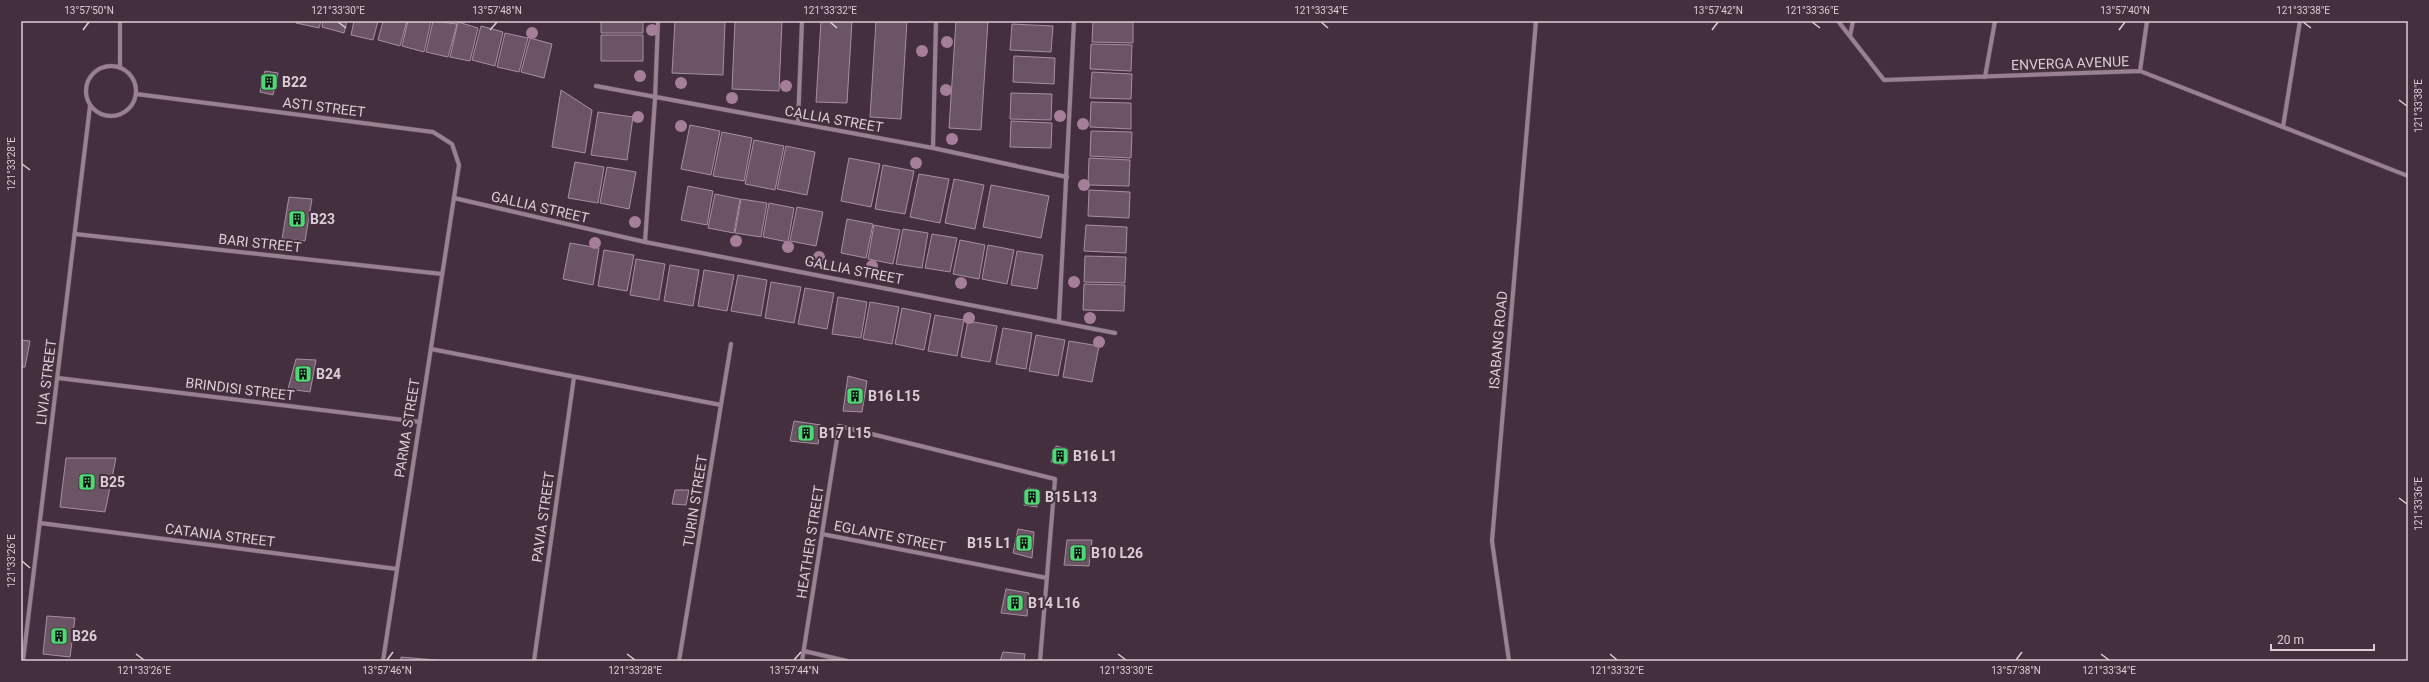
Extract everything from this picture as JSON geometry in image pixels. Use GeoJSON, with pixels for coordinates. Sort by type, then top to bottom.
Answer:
{"type":"FeatureCollection","features":[{"type":"Feature","properties":{"kind":"street"},"geometry":{"type":"LineString","coordinates":[[120,21],[120,68]]}},
{"type":"Feature","properties":{"kind":"street"},"geometry":{"type":"LineString","coordinates":[[645,242],[655,99],[658,21]]}},
{"type":"Feature","properties":{"kind":"street"},"geometry":{"type":"LineString","coordinates":[[798,123],[802,21]]}},
{"type":"Feature","properties":{"kind":"street"},"geometry":{"type":"LineString","coordinates":[[933,148],[936,21]]}},
{"type":"Feature","properties":{"kind":"street"},"geometry":{"type":"LineString","coordinates":[[1059,320],[1074,21]]}},
{"type":"Feature","properties":{"kind":"street","name":"ISABANG ROAD"},"geometry":{"type":"LineString","coordinates":[[1509,661],[1492,541],[1536,21]]}},
{"type":"Feature","properties":{"kind":"street","name":"ENVERGA AVENUE"},"geometry":{"type":"LineString","coordinates":[[1838,21],[1884,80],[2140,71],[2408,176]]}},
{"type":"Feature","properties":{"kind":"street"},"geometry":{"type":"LineString","coordinates":[[1850,36],[1853,21]]}},
{"type":"Feature","properties":{"kind":"street"},"geometry":{"type":"LineString","coordinates":[[1985,77],[1995,21]]}},
{"type":"Feature","properties":{"kind":"street"},"geometry":{"type":"LineString","coordinates":[[2140,71],[2147,21]]}},
{"type":"Feature","properties":{"kind":"street"},"geometry":{"type":"LineString","coordinates":[[2283,127],[2300,21]]}},
{"type":"Feature","properties":{"kind":"street"},"geometry":{"type":"LineString","coordinates":[[104,68],[120,68],[132,79],[136,94],[128,109],[113,117],[101,114],[90,106],[86,92],[91,76],[104,68]]}},
{"type":"Feature","properties":{"kind":"street","name":"CALLIA STREET"},"geometry":{"type":"LineString","coordinates":[[596,86],[655,99],[933,148],[1067,177]]}},
{"type":"Feature","properties":{"kind":"street","name":"ASTI STREET"},"geometry":{"type":"LineString","coordinates":[[136,94],[433,132],[452,144],[459,165],[454,198]]}},
{"type":"Feature","properties":{"kind":"street","name":"LIVIA STREET"},"geometry":{"type":"LineString","coordinates":[[23,661],[90,106]]}},
{"type":"Feature","properties":{"kind":"street","name":"GALLIA STREET"},"geometry":{"type":"LineString","coordinates":[[454,198],[645,242],[1059,320],[1115,333]]}},
{"type":"Feature","properties":{"kind":"street","name":"PARMA STREET"},"geometry":{"type":"LineString","coordinates":[[383,661],[454,198]]}},
{"type":"Feature","properties":{"kind":"street","name":"BARI STREET"},"geometry":{"type":"LineString","coordinates":[[75,234],[442,274]]}},
{"type":"Feature","properties":{"kind":"street","name":"TURIN STREET"},"geometry":{"type":"LineString","coordinates":[[679,661],[731,344]]}},
{"type":"Feature","properties":{"kind":"street"},"geometry":{"type":"LineString","coordinates":[[431,349],[721,405]]}},
{"type":"Feature","properties":{"kind":"street","name":"PAVIA STREET"},"geometry":{"type":"LineString","coordinates":[[534,661],[574,377]]}},
{"type":"Feature","properties":{"kind":"street","name":"BRINDISI STREET"},"geometry":{"type":"LineString","coordinates":[[58,378],[420,422]]}},
{"type":"Feature","properties":{"kind":"street","name":"HEATHER STREET"},"geometry":{"type":"LineString","coordinates":[[802,661],[839,426],[1055,479],[1047,578]]}},
{"type":"Feature","properties":{"kind":"street","name":"CATANIA STREET"},"geometry":{"type":"LineString","coordinates":[[40,523],[397,569]]}},
{"type":"Feature","properties":{"kind":"street","name":"EGLANTE STREET"},"geometry":{"type":"LineString","coordinates":[[822,534],[1047,578]]}},
{"type":"Feature","properties":{"kind":"street"},"geometry":{"type":"LineString","coordinates":[[1040,661],[1047,578]]}},
{"type":"Feature","properties":{"kind":"street"},"geometry":{"type":"LineString","coordinates":[[804,651],[847,661]]}},
{"type":"Feature","properties":{"kind":"building"},"geometry":{"type":"Polygon","coordinates":[[[296,21],[321,21],[319,28],[296,23],[296,21]]]}},
{"type":"Feature","properties":{"kind":"building"},"geometry":{"type":"Polygon","coordinates":[[[323,21],[347,21],[344,33],[322,27],[323,21]]]}},
{"type":"Feature","properties":{"kind":"building"},"geometry":{"type":"Polygon","coordinates":[[[354,21],[378,21],[373,40],[351,35],[354,21]]]}},
{"type":"Feature","properties":{"kind":"building"},"geometry":{"type":"Polygon","coordinates":[[[383,21],[407,21],[400,46],[378,40],[383,21]]]}},
{"type":"Feature","properties":{"kind":"building"},"geometry":{"type":"Polygon","coordinates":[[[408,21],[431,21],[424,52],[402,46],[408,21]]]}},
{"type":"Feature","properties":{"kind":"building"},"geometry":{"type":"Polygon","coordinates":[[[433,21],[457,24],[448,57],[426,52],[433,21]]]}},
{"type":"Feature","properties":{"kind":"building"},"geometry":{"type":"Polygon","coordinates":[[[601,21],[643,21],[643,33],[601,33],[601,21]]]}},
{"type":"Feature","properties":{"kind":"building"},"geometry":{"type":"Polygon","coordinates":[[[675,21],[725,21],[723,75],[672,73],[675,21]]]}},
{"type":"Feature","properties":{"kind":"building"},"geometry":{"type":"Polygon","coordinates":[[[735,21],[782,21],[779,91],[732,89],[735,21]]]}},
{"type":"Feature","properties":{"kind":"building"},"geometry":{"type":"Polygon","coordinates":[[[821,21],[852,21],[847,103],[816,102],[821,21]]]}},
{"type":"Feature","properties":{"kind":"building"},"geometry":{"type":"Polygon","coordinates":[[[876,21],[907,21],[901,119],[870,117],[876,21]]]}},
{"type":"Feature","properties":{"kind":"building"},"geometry":{"type":"Polygon","coordinates":[[[956,21],[988,21],[981,130],[949,128],[956,21]]]}},
{"type":"Feature","properties":{"kind":"building"},"geometry":{"type":"Polygon","coordinates":[[[1093,21],[1133,21],[1133,43],[1092,42],[1093,21]]]}},
{"type":"Feature","properties":{"kind":"building"},"geometry":{"type":"Polygon","coordinates":[[[458,22],[478,28],[470,61],[450,57],[458,22]]]}},
{"type":"Feature","properties":{"kind":"building"},"geometry":{"type":"Polygon","coordinates":[[[1012,24],[1053,26],[1051,52],[1010,50],[1012,24]]]}},
{"type":"Feature","properties":{"kind":"building"},"geometry":{"type":"Polygon","coordinates":[[[481,26],[503,32],[495,66],[472,60],[481,26]]]}},
{"type":"Feature","properties":{"kind":"building"},"geometry":{"type":"Polygon","coordinates":[[[505,33],[528,38],[519,72],[497,67],[505,33]]]}},
{"type":"Feature","properties":{"kind":"building"},"geometry":{"type":"Polygon","coordinates":[[[601,35],[643,35],[643,61],[601,61],[601,35]]]}},
{"type":"Feature","properties":{"kind":"building"},"geometry":{"type":"Polygon","coordinates":[[[530,38],[552,44],[544,78],[521,72],[530,38]]]}},
{"type":"Feature","properties":{"kind":"building"},"geometry":{"type":"Polygon","coordinates":[[[1091,44],[1132,45],[1131,71],[1090,69],[1091,44]]]}},
{"type":"Feature","properties":{"kind":"building"},"geometry":{"type":"Polygon","coordinates":[[[1014,56],[1055,58],[1054,84],[1013,82],[1014,56]]]}},
{"type":"Feature","properties":{"kind":"building","name":"B22"},"geometry":{"type":"Polygon","coordinates":[[[265,71],[278,73],[273,95],[260,92],[265,71]]]}},
{"type":"Feature","properties":{"kind":"building"},"geometry":{"type":"Polygon","coordinates":[[[1092,72],[1132,74],[1131,99],[1090,98],[1092,72]]]}},
{"type":"Feature","properties":{"kind":"building"},"geometry":{"type":"Polygon","coordinates":[[[561,90],[592,110],[585,153],[552,147],[561,90]]]}},
{"type":"Feature","properties":{"kind":"building"},"geometry":{"type":"Polygon","coordinates":[[[1011,93],[1052,94],[1051,120],[1010,119],[1011,93]]]}},
{"type":"Feature","properties":{"kind":"building"},"geometry":{"type":"Polygon","coordinates":[[[1091,102],[1131,103],[1131,129],[1090,127],[1091,102]]]}},
{"type":"Feature","properties":{"kind":"building"},"geometry":{"type":"Polygon","coordinates":[[[598,112],[633,117],[627,160],[591,155],[598,112]]]}},
{"type":"Feature","properties":{"kind":"building"},"geometry":{"type":"Polygon","coordinates":[[[1011,121],[1052,123],[1051,148],[1010,147],[1011,121]]]}},
{"type":"Feature","properties":{"kind":"building"},"geometry":{"type":"Polygon","coordinates":[[[690,125],[720,131],[711,175],[681,169],[690,125]]]}},
{"type":"Feature","properties":{"kind":"building"},"geometry":{"type":"Polygon","coordinates":[[[1091,131],[1132,132],[1131,158],[1090,156],[1091,131]]]}},
{"type":"Feature","properties":{"kind":"building"},"geometry":{"type":"Polygon","coordinates":[[[722,132],[752,138],[744,181],[713,176],[722,132]]]}},
{"type":"Feature","properties":{"kind":"building"},"geometry":{"type":"Polygon","coordinates":[[[754,140],[784,146],[775,190],[745,184],[754,140]]]}},
{"type":"Feature","properties":{"kind":"building"},"geometry":{"type":"Polygon","coordinates":[[[786,146],[815,152],[807,195],[777,189],[786,146]]]}},
{"type":"Feature","properties":{"kind":"building"},"geometry":{"type":"Polygon","coordinates":[[[849,158],[880,164],[871,207],[841,201],[849,158]]]}},
{"type":"Feature","properties":{"kind":"building"},"geometry":{"type":"Polygon","coordinates":[[[1089,158],[1130,160],[1129,186],[1088,185],[1089,158]]]}},
{"type":"Feature","properties":{"kind":"building"},"geometry":{"type":"Polygon","coordinates":[[[575,162],[604,167],[598,203],[568,198],[575,162]]]}},
{"type":"Feature","properties":{"kind":"building"},"geometry":{"type":"Polygon","coordinates":[[[883,165],[914,171],[905,214],[875,209],[883,165]]]}},
{"type":"Feature","properties":{"kind":"building"},"geometry":{"type":"Polygon","coordinates":[[[607,167],[636,172],[629,209],[600,203],[607,167]]]}},
{"type":"Feature","properties":{"kind":"building"},"geometry":{"type":"Polygon","coordinates":[[[919,174],[949,179],[940,223],[910,217],[919,174]]]}},
{"type":"Feature","properties":{"kind":"building"},"geometry":{"type":"Polygon","coordinates":[[[954,179],[984,185],[975,229],[945,223],[954,179]]]}},
{"type":"Feature","properties":{"kind":"building"},"geometry":{"type":"Polygon","coordinates":[[[991,185],[1049,196],[1041,238],[983,227],[991,185]]]}},
{"type":"Feature","properties":{"kind":"building"},"geometry":{"type":"Polygon","coordinates":[[[688,186],[713,191],[707,225],[681,220],[688,186]]]}},
{"type":"Feature","properties":{"kind":"building"},"geometry":{"type":"Polygon","coordinates":[[[1089,190],[1130,192],[1129,218],[1088,216],[1089,190]]]}},
{"type":"Feature","properties":{"kind":"building"},"geometry":{"type":"Polygon","coordinates":[[[715,194],[740,199],[734,233],[708,228],[715,194]]]}},
{"type":"Feature","properties":{"kind":"building","name":"B23"},"geometry":{"type":"Polygon","coordinates":[[[289,197],[312,199],[305,241],[282,239],[289,197]]]}},
{"type":"Feature","properties":{"kind":"building"},"geometry":{"type":"Polygon","coordinates":[[[741,199],[767,203],[761,237],[735,233],[741,199]]]}},
{"type":"Feature","properties":{"kind":"building"},"geometry":{"type":"Polygon","coordinates":[[[769,203],[794,208],[788,242],[763,237],[769,203]]]}},
{"type":"Feature","properties":{"kind":"building"},"geometry":{"type":"Polygon","coordinates":[[[797,207],[823,212],[816,246],[790,241],[797,207]]]}},
{"type":"Feature","properties":{"kind":"building"},"geometry":{"type":"Polygon","coordinates":[[[847,219],[873,224],[866,258],[841,253],[847,219]]]}},
{"type":"Feature","properties":{"kind":"building"},"geometry":{"type":"Polygon","coordinates":[[[874,225],[900,230],[893,264],[868,259],[874,225]]]}},
{"type":"Feature","properties":{"kind":"building"},"geometry":{"type":"Polygon","coordinates":[[[1086,225],[1127,227],[1126,253],[1084,251],[1086,225]]]}},
{"type":"Feature","properties":{"kind":"building"},"geometry":{"type":"Polygon","coordinates":[[[903,229],[928,233],[922,268],[896,264],[903,229]]]}},
{"type":"Feature","properties":{"kind":"building"},"geometry":{"type":"Polygon","coordinates":[[[932,234],[957,238],[950,272],[925,268],[932,234]]]}},
{"type":"Feature","properties":{"kind":"building"},"geometry":{"type":"Polygon","coordinates":[[[960,240],[985,245],[979,279],[953,274],[960,240]]]}},
{"type":"Feature","properties":{"kind":"building"},"geometry":{"type":"Polygon","coordinates":[[[570,243],[599,248],[593,285],[563,279],[570,243]]]}},
{"type":"Feature","properties":{"kind":"building"},"geometry":{"type":"Polygon","coordinates":[[[988,245],[1014,250],[1007,284],[982,279],[988,245]]]}},
{"type":"Feature","properties":{"kind":"building"},"geometry":{"type":"Polygon","coordinates":[[[604,250],[634,255],[627,291],[598,286],[604,250]]]}},
{"type":"Feature","properties":{"kind":"building"},"geometry":{"type":"Polygon","coordinates":[[[1017,251],[1043,255],[1037,289],[1011,285],[1017,251]]]}},
{"type":"Feature","properties":{"kind":"building"},"geometry":{"type":"Polygon","coordinates":[[[1085,256],[1126,257],[1125,283],[1084,282],[1085,256]]]}},
{"type":"Feature","properties":{"kind":"building"},"geometry":{"type":"Polygon","coordinates":[[[636,259],[665,264],[659,300],[630,295],[636,259]]]}},
{"type":"Feature","properties":{"kind":"building"},"geometry":{"type":"Polygon","coordinates":[[[670,265],[699,270],[693,306],[664,301],[670,265]]]}},
{"type":"Feature","properties":{"kind":"building"},"geometry":{"type":"Polygon","coordinates":[[[704,270],[734,275],[727,311],[698,306],[704,270]]]}},
{"type":"Feature","properties":{"kind":"building"},"geometry":{"type":"Polygon","coordinates":[[[738,275],[767,280],[761,316],[731,311],[738,275]]]}},
{"type":"Feature","properties":{"kind":"building"},"geometry":{"type":"Polygon","coordinates":[[[771,282],[801,287],[794,323],[765,318],[771,282]]]}},
{"type":"Feature","properties":{"kind":"building"},"geometry":{"type":"Polygon","coordinates":[[[1084,284],[1125,285],[1124,311],[1083,310],[1084,284]]]}},
{"type":"Feature","properties":{"kind":"building"},"geometry":{"type":"Polygon","coordinates":[[[805,288],[834,293],[827,329],[798,324],[805,288]]]}},
{"type":"Feature","properties":{"kind":"building"},"geometry":{"type":"Polygon","coordinates":[[[838,297],[867,302],[861,338],[832,334],[838,297]]]}},
{"type":"Feature","properties":{"kind":"building"},"geometry":{"type":"Polygon","coordinates":[[[870,302],[899,307],[892,344],[863,339],[870,302]]]}},
{"type":"Feature","properties":{"kind":"building"},"geometry":{"type":"Polygon","coordinates":[[[902,308],[931,314],[924,350],[895,344],[902,308]]]}},
{"type":"Feature","properties":{"kind":"building"},"geometry":{"type":"Polygon","coordinates":[[[935,315],[964,320],[957,356],[928,351],[935,315]]]}},
{"type":"Feature","properties":{"kind":"building"},"geometry":{"type":"Polygon","coordinates":[[[968,321],[997,326],[990,362],[961,357],[968,321]]]}},
{"type":"Feature","properties":{"kind":"building"},"geometry":{"type":"Polygon","coordinates":[[[1003,328],[1032,333],[1026,369],[996,364],[1003,328]]]}},
{"type":"Feature","properties":{"kind":"building"},"geometry":{"type":"Polygon","coordinates":[[[1036,335],[1065,340],[1058,376],[1029,371],[1036,335]]]}},
{"type":"Feature","properties":{"kind":"building"},"geometry":{"type":"Polygon","coordinates":[[[21,340],[30,341],[25,367],[21,367],[21,340]]]}},
{"type":"Feature","properties":{"kind":"building"},"geometry":{"type":"Polygon","coordinates":[[[1069,341],[1099,346],[1092,382],[1063,377],[1069,341]]]}},
{"type":"Feature","properties":{"kind":"building","name":"B24"},"geometry":{"type":"Polygon","coordinates":[[[296,359],[316,360],[310,392],[288,389],[296,359]]]}},
{"type":"Feature","properties":{"kind":"building","name":"B16 L15"},"geometry":{"type":"Polygon","coordinates":[[[848,376],[867,381],[862,412],[843,411],[848,376]]]}},
{"type":"Feature","properties":{"kind":"building","name":"B17 L15"},"geometry":{"type":"Polygon","coordinates":[[[794,421],[821,425],[818,444],[790,441],[794,421]]]}},
{"type":"Feature","properties":{"kind":"building","name":"B16 L1"},"geometry":{"type":"Polygon","coordinates":[[[1056,446],[1068,449],[1064,465],[1051,462],[1056,446]]]}},
{"type":"Feature","properties":{"kind":"building","name":"B25"},"geometry":{"type":"Polygon","coordinates":[[[66,458],[116,458],[105,512],[60,507],[66,458]]]}},
{"type":"Feature","properties":{"kind":"building","name":"B15 L13"},"geometry":{"type":"Polygon","coordinates":[[[1028,488],[1039,490],[1037,507],[1024,505],[1028,488]]]}},
{"type":"Feature","properties":{"kind":"building"},"geometry":{"type":"Polygon","coordinates":[[[675,490],[689,490],[686,505],[672,504],[675,490]]]}},
{"type":"Feature","properties":{"kind":"building","name":"B15 L1"},"geometry":{"type":"Polygon","coordinates":[[[1018,529],[1034,532],[1032,558],[1013,553],[1018,529]]]}},
{"type":"Feature","properties":{"kind":"building","name":"B10 L26"},"geometry":{"type":"Polygon","coordinates":[[[1067,540],[1092,540],[1089,566],[1064,565],[1067,540]]]}},
{"type":"Feature","properties":{"kind":"building","name":"B14 L16"},"geometry":{"type":"Polygon","coordinates":[[[1006,589],[1029,593],[1027,616],[1001,613],[1006,589]]]}},
{"type":"Feature","properties":{"kind":"building","name":"B26"},"geometry":{"type":"Polygon","coordinates":[[[47,616],[75,618],[70,657],[43,654],[47,616]]]}},
{"type":"Feature","properties":{"kind":"building"},"geometry":{"type":"Polygon","coordinates":[[[1003,652],[1025,654],[1024,661],[1000,661],[1003,652]]]}},
{"type":"Feature","properties":{"kind":"building"},"geometry":{"type":"Polygon","coordinates":[[[401,657],[446,661],[401,661],[401,657]]]}},
{"type":"Feature","properties":{"kind":"place","name":"B22"},"geometry":{"type":"Point","coordinates":[269,82]}},
{"type":"Feature","properties":{"kind":"place","name":"B23"},"geometry":{"type":"Point","coordinates":[297,219]}},
{"type":"Feature","properties":{"kind":"place","name":"B24"},"geometry":{"type":"Point","coordinates":[303,374]}},
{"type":"Feature","properties":{"kind":"place","name":"B16 L15"},"geometry":{"type":"Point","coordinates":[855,396]}},
{"type":"Feature","properties":{"kind":"place","name":"B17 L15"},"geometry":{"type":"Point","coordinates":[806,433]}},
{"type":"Feature","properties":{"kind":"place","name":"B16 L1"},"geometry":{"type":"Point","coordinates":[1060,456]}},
{"type":"Feature","properties":{"kind":"place","name":"B25"},"geometry":{"type":"Point","coordinates":[87,482]}},
{"type":"Feature","properties":{"kind":"place","name":"B15 L13"},"geometry":{"type":"Point","coordinates":[1032,497]}},
{"type":"Feature","properties":{"kind":"place","name":"B15 L1"},"geometry":{"type":"Point","coordinates":[1024,543]}},
{"type":"Feature","properties":{"kind":"place","name":"B10 L26"},"geometry":{"type":"Point","coordinates":[1078,553]}},
{"type":"Feature","properties":{"kind":"place","name":"B14 L16"},"geometry":{"type":"Point","coordinates":[1015,603]}},
{"type":"Feature","properties":{"kind":"place","name":"B26"},"geometry":{"type":"Point","coordinates":[59,636]}}]}
